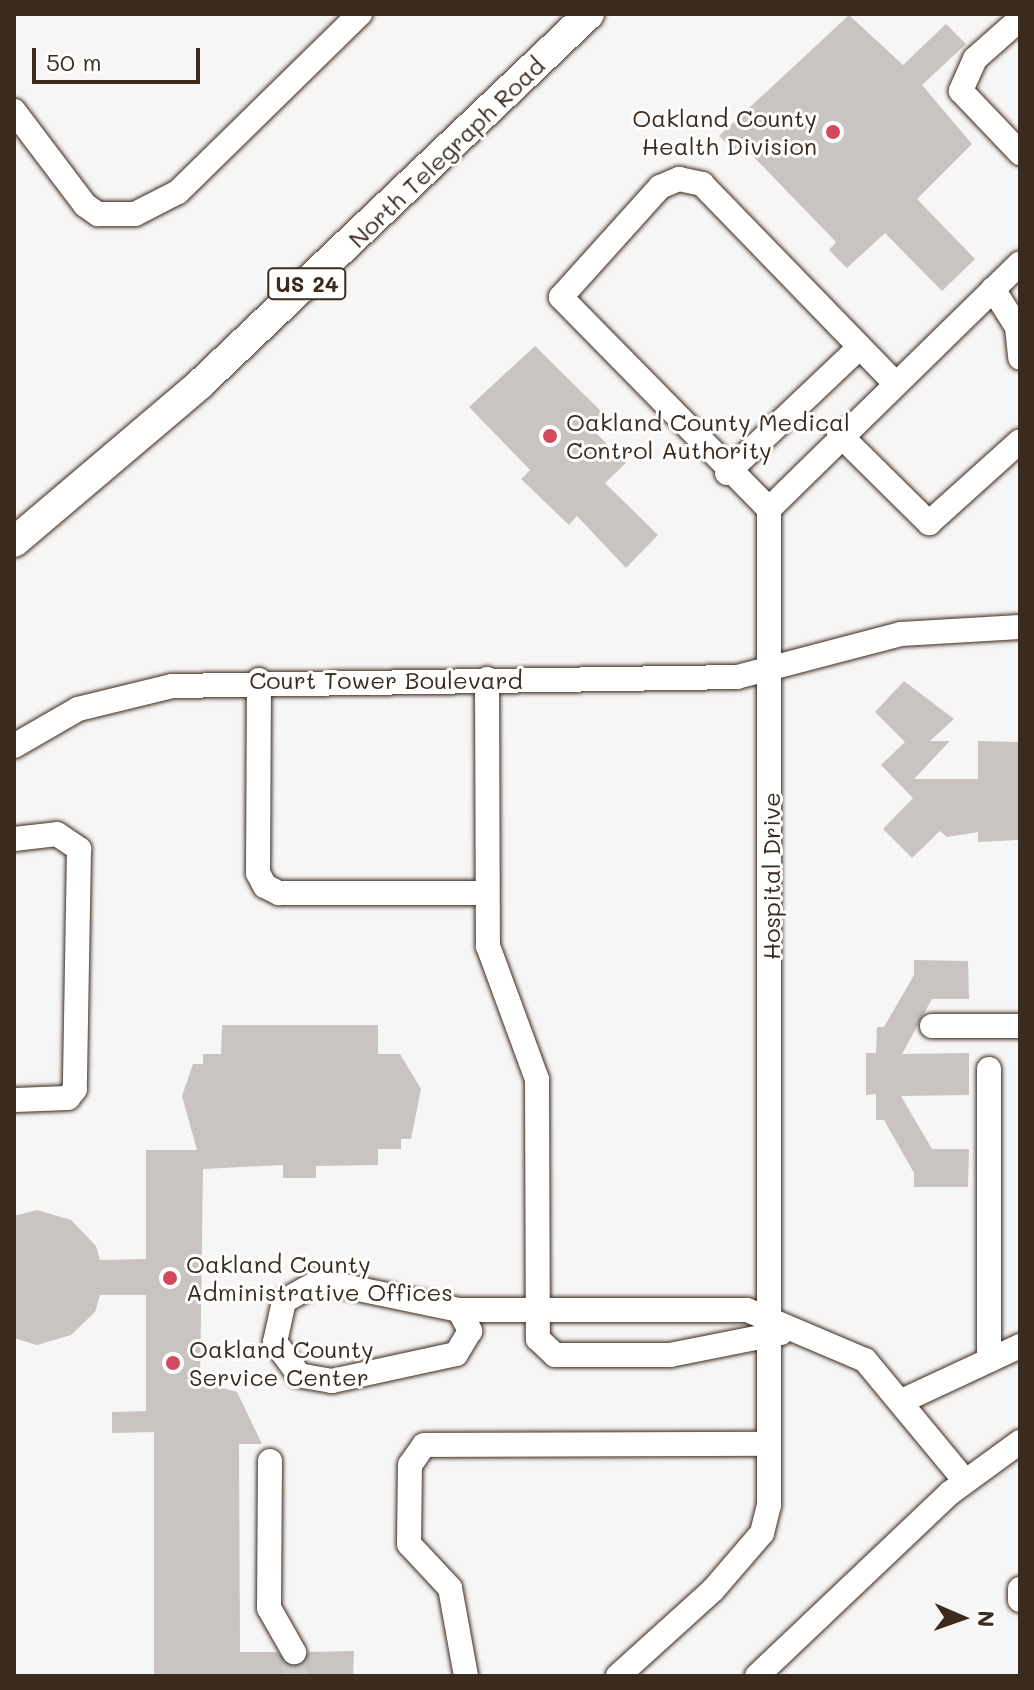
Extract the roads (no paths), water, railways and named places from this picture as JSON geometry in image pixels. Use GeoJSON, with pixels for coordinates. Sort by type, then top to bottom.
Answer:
{"type":"FeatureCollection","features":[{"type":"Feature","properties":{"kind":"main road","name":"North Telegraph Road"},"geometry":{"type":"LineString","coordinates":[[14,542],[200,384],[589,14]]}},
{"type":"Feature","properties":{"kind":"street"},"geometry":{"type":"LineString","coordinates":[[329,14],[329,45]]}},
{"type":"Feature","properties":{"kind":"street"},"geometry":{"type":"LineString","coordinates":[[14,111],[85,205],[98,214],[135,214],[178,192],[360,14]]}},
{"type":"Feature","properties":{"kind":"street"},"geometry":{"type":"LineString","coordinates":[[1020,19],[975,59],[961,91],[1020,153]]}},
{"type":"Feature","properties":{"kind":"street"},"geometry":{"type":"LineString","coordinates":[[894,382],[702,184],[679,179],[660,187],[561,297],[727,473],[769,509],[839,434],[1020,263]]}},
{"type":"Feature","properties":{"kind":"street"},"geometry":{"type":"LineString","coordinates":[[993,289],[1018,327],[1020,358]]}},
{"type":"Feature","properties":{"kind":"street"},"geometry":{"type":"LineString","coordinates":[[727,473],[860,347]]}},
{"type":"Feature","properties":{"kind":"street"},"geometry":{"type":"LineString","coordinates":[[839,434],[929,523],[1020,441]]}},
{"type":"Feature","properties":{"kind":"street","name":"Hospital Drive"},"geometry":{"type":"LineString","coordinates":[[618,1676],[762,1533],[767,1444],[769,509]]}},
{"type":"Feature","properties":{"kind":"street"},"geometry":{"type":"LineString","coordinates":[[771,668],[901,634],[1020,627]]}},
{"type":"Feature","properties":{"kind":"street","name":"Court Tower Boulevard"},"geometry":{"type":"LineString","coordinates":[[14,746],[60,717],[120,695],[259,680],[737,677],[771,668]]}},
{"type":"Feature","properties":{"kind":"street"},"geometry":{"type":"LineString","coordinates":[[487,679],[487,893],[492,961],[537,1079],[538,1339],[555,1355],[688,1354],[767,1328],[791,1330],[855,1352],[902,1401],[965,1481]]}},
{"type":"Feature","properties":{"kind":"street"},"geometry":{"type":"LineString","coordinates":[[259,680],[258,873],[265,886],[279,893],[487,893]]}},
{"type":"Feature","properties":{"kind":"street"},"geometry":{"type":"LineString","coordinates":[[14,839],[57,834],[79,849],[75,1089],[68,1098],[14,1100]]}},
{"type":"Feature","properties":{"kind":"street"},"geometry":{"type":"LineString","coordinates":[[932,1026],[1020,1026]]}},
{"type":"Feature","properties":{"kind":"street"},"geometry":{"type":"LineString","coordinates":[[989,1069],[989,1355]]}},
{"type":"Feature","properties":{"kind":"street"},"geometry":{"type":"LineString","coordinates":[[459,1310],[470,1331],[456,1354],[344,1379],[299,1375],[275,1342],[284,1301],[314,1282],[459,1310],[747,1310],[767,1328]]}},
{"type":"Feature","properties":{"kind":"street"},"geometry":{"type":"LineString","coordinates":[[902,1401],[989,1355],[1020,1346]]}},
{"type":"Feature","properties":{"kind":"street"},"geometry":{"type":"LineString","coordinates":[[757,1676],[965,1481],[1020,1442]]}},
{"type":"Feature","properties":{"kind":"street"},"geometry":{"type":"LineString","coordinates":[[466,1676],[450,1588],[409,1544],[410,1465],[424,1445],[767,1444]]}},
{"type":"Feature","properties":{"kind":"street"},"geometry":{"type":"LineString","coordinates":[[270,1461],[269,1608],[294,1652]]}},
{"type":"Feature","properties":{"kind":"street"},"geometry":{"type":"LineString","coordinates":[[1020,1589],[1020,1600]]}},
{"type":"Feature","properties":{"kind":"tunnel"},"geometry":{"type":"LineString","coordinates":[[294,1652],[295,1676]]}},
{"type":"Feature","properties":{"kind":"place","name":"Oakland County Health Division"},"geometry":{"type":"Point","coordinates":[833,132]}},
{"type":"Feature","properties":{"kind":"place","name":"Oakland County Medical Control Authority"},"geometry":{"type":"Point","coordinates":[550,436]}},
{"type":"Feature","properties":{"kind":"place","name":"Oakland County Administrative Offices"},"geometry":{"type":"Point","coordinates":[170,1278]}},
{"type":"Feature","properties":{"kind":"place","name":"Oakland County Service Center"},"geometry":{"type":"Point","coordinates":[173,1363]}}]}
